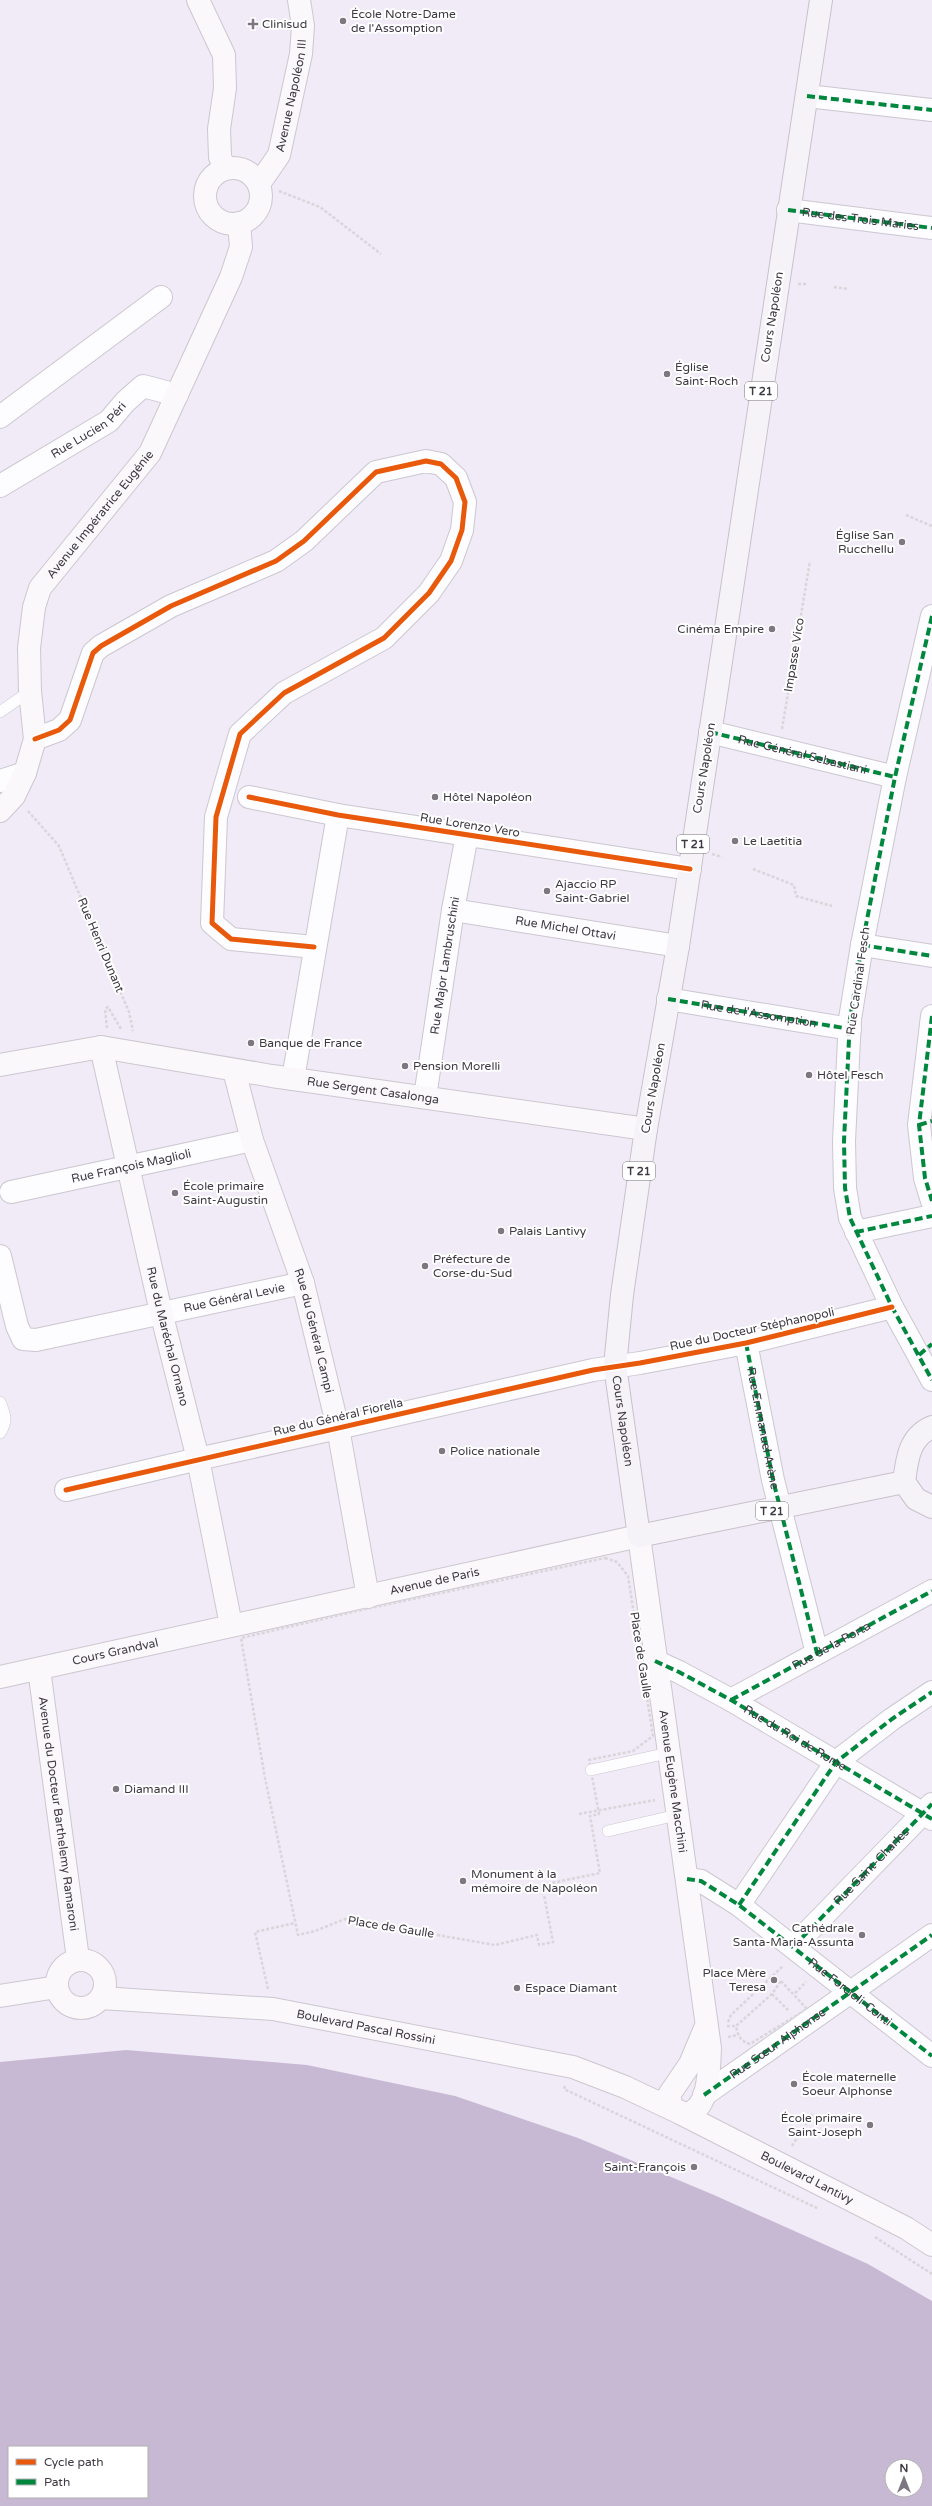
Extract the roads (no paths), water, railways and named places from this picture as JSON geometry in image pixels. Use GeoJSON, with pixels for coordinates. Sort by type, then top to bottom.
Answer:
{"type":"FeatureCollection","features":[{"type":"Feature","properties":{"kind":"main road"},"geometry":{"type":"LineString","coordinates":[[198,0],[224,55],[225,88],[219,129],[220,157],[225,169]]}},
{"type":"Feature","properties":{"kind":"main road","name":"Avenue Napoléon III"},"geometry":{"type":"LineString","coordinates":[[259,184],[278,155],[301,54],[303,26],[299,0]]}},
{"type":"Feature","properties":{"kind":"main road","name":"Cours Napoléon"},"geometry":{"type":"LineString","coordinates":[[639,1536],[615,1366],[622,1295],[646,1129],[690,869],[788,210],[821,0]]}},
{"type":"Feature","properties":{"kind":"main road"},"geometry":{"type":"LineString","coordinates":[[225,169],[241,169],[248,172],[259,184],[261,193],[259,208],[249,219],[239,223],[222,221],[214,216],[206,200],[210,181],[225,169]]}},
{"type":"Feature","properties":{"kind":"main road","name":"Avenue Impératrice Eugénie"},"geometry":{"type":"LineString","coordinates":[[5,796],[25,773],[35,739],[30,691],[29,648],[34,607],[40,588],[150,453],[231,277],[241,247],[239,223]]}},
{"type":"Feature","properties":{"kind":"main road"},"geometry":{"type":"LineString","coordinates":[[0,1065],[101,1048]]}},
{"type":"Feature","properties":{"kind":"main road","name":"Rue Sergent Casalonga"},"geometry":{"type":"LineString","coordinates":[[101,1048],[294,1079],[646,1129]]}},
{"type":"Feature","properties":{"kind":"main road","name":"Rue du Maréchal Ornano"},"geometry":{"type":"LineString","coordinates":[[101,1048],[129,1165],[161,1312],[198,1459],[231,1625]]}},
{"type":"Feature","properties":{"kind":"main road","name":"Rue du Général Campi"},"geometry":{"type":"LineString","coordinates":[[234,1070],[252,1140],[303,1283],[338,1428],[368,1597]]}},
{"type":"Feature","properties":{"kind":"main road"},"geometry":{"type":"LineString","coordinates":[[932,1427],[921,1432],[907,1456],[904,1482],[916,1499],[932,1507]]}},
{"type":"Feature","properties":{"kind":"main road","name":"Rue du Général Fiorella"},"geometry":{"type":"LineString","coordinates":[[198,1459],[338,1428]]}},
{"type":"Feature","properties":{"kind":"main road","name":"T 21"},"geometry":{"type":"LineString","coordinates":[[639,1536],[782,1509],[904,1482]]}},
{"type":"Feature","properties":{"kind":"main road","name":"Avenue de Paris"},"geometry":{"type":"LineString","coordinates":[[231,1625],[368,1597],[639,1536]]}},
{"type":"Feature","properties":{"kind":"main road","name":"Avenue Eugène Macchini"},"geometry":{"type":"LineString","coordinates":[[639,1536],[655,1662],[686,1879],[716,2026],[710,2048],[702,2103],[694,2112],[680,2113]]}},
{"type":"Feature","properties":{"kind":"main road","name":"Cours Grandval"},"geometry":{"type":"LineString","coordinates":[[0,1677],[231,1625]]}},
{"type":"Feature","properties":{"kind":"main road","name":"Avenue du Docteur Barthelemy Ramaroni"},"geometry":{"type":"LineString","coordinates":[[38,1669],[78,1959]]}},
{"type":"Feature","properties":{"kind":"main road"},"geometry":{"type":"LineString","coordinates":[[78,1959],[94,1962],[100,1968],[106,1983],[101,1998],[87,2007],[71,2006],[62,1998],[57,1987],[59,1972],[64,1966],[78,1959]]}},
{"type":"Feature","properties":{"kind":"main road"},"geometry":{"type":"LineString","coordinates":[[0,1996],[57,1987]]}},
{"type":"Feature","properties":{"kind":"main road","name":"Boulevard Pascal Rossini"},"geometry":{"type":"LineString","coordinates":[[101,1998],[273,2009],[573,2067],[625,2087],[680,2113]]}},
{"type":"Feature","properties":{"kind":"main road"},"geometry":{"type":"LineString","coordinates":[[680,2113],[670,2104],[670,2091],[716,2026]]}},
{"type":"Feature","properties":{"kind":"main road","name":"Boulevard Pascal Rossini"},"geometry":{"type":"LineString","coordinates":[[625,2087],[650,2092],[670,2091]]}},
{"type":"Feature","properties":{"kind":"main road","name":"Boulevard Lantivy"},"geometry":{"type":"LineString","coordinates":[[680,2113],[881,2215],[932,2244]]}},
{"type":"Feature","properties":{"kind":"street"},"geometry":{"type":"LineString","coordinates":[[806,96],[932,110]]}},
{"type":"Feature","properties":{"kind":"street","name":"Rue des Trois Maries"},"geometry":{"type":"LineString","coordinates":[[788,210],[932,228]]}},
{"type":"Feature","properties":{"kind":"street"},"geometry":{"type":"LineString","coordinates":[[0,416],[161,297]]}},
{"type":"Feature","properties":{"kind":"street","name":"Rue Lucien Péri"},"geometry":{"type":"LineString","coordinates":[[0,486],[109,421],[125,402],[143,386],[177,395]]}},
{"type":"Feature","properties":{"kind":"street"},"geometry":{"type":"LineString","coordinates":[[35,739],[60,730],[70,720],[93,653],[101,646],[171,606],[276,561],[304,541],[376,472],[426,461],[441,464],[456,478],[465,502],[462,530],[451,561],[429,592],[384,638],[284,693],[240,734],[216,817],[212,923],[231,939],[314,948]]}},
{"type":"Feature","properties":{"kind":"street","name":"Rue Cardinal Fesch"},"geometry":{"type":"LineString","coordinates":[[932,616],[895,777],[862,945],[850,1029],[844,1141],[845,1188],[850,1218],[892,1307],[926,1349],[932,1380]]}},
{"type":"Feature","properties":{"kind":"street","name":"Rue Général Sebastiani"},"geometry":{"type":"LineString","coordinates":[[710,732],[895,777]]}},
{"type":"Feature","properties":{"kind":"street","name":"Rue Lorenzo Vero"},"geometry":{"type":"LineString","coordinates":[[249,797],[338,815],[690,869]]}},
{"type":"Feature","properties":{"kind":"street"},"geometry":{"type":"LineString","coordinates":[[294,1079],[314,948],[338,815]]}},
{"type":"Feature","properties":{"kind":"street","name":"Rue Major Lambruschini"},"geometry":{"type":"LineString","coordinates":[[425,1098],[453,910],[466,835]]}},
{"type":"Feature","properties":{"kind":"street","name":"Rue Michel Ottavi"},"geometry":{"type":"LineString","coordinates":[[453,910],[678,946]]}},
{"type":"Feature","properties":{"kind":"street"},"geometry":{"type":"LineString","coordinates":[[862,945],[932,956]]}},
{"type":"Feature","properties":{"kind":"street","name":"Rue de l'Assomption"},"geometry":{"type":"LineString","coordinates":[[668,999],[850,1029]]}},
{"type":"Feature","properties":{"kind":"street"},"geometry":{"type":"LineString","coordinates":[[932,1016],[925,1123],[925,1178],[932,1201]]}},
{"type":"Feature","properties":{"kind":"street","name":"Rue François Maglioli"},"geometry":{"type":"LineString","coordinates":[[11,1192],[129,1165],[252,1140]]}},
{"type":"Feature","properties":{"kind":"street"},"geometry":{"type":"LineString","coordinates":[[856,1232],[932,1216]]}},
{"type":"Feature","properties":{"kind":"street","name":"Rue Général Levie"},"geometry":{"type":"LineString","coordinates":[[0,1256],[17,1326],[23,1339],[36,1340],[161,1312],[303,1283]]}},
{"type":"Feature","properties":{"kind":"street","name":"Rue du Docteur Stéphanopoli"},"geometry":{"type":"LineString","coordinates":[[615,1366],[640,1363],[746,1343],[892,1307]]}},
{"type":"Feature","properties":{"kind":"street","name":"Rue Emmanuel Arène"},"geometry":{"type":"LineString","coordinates":[[746,1343],[773,1480],[782,1509],[817,1653]]}},
{"type":"Feature","properties":{"kind":"street","name":"Rue du Général Fiorella"},"geometry":{"type":"LineString","coordinates":[[338,1428],[615,1366]]}},
{"type":"Feature","properties":{"kind":"street","name":"Rue du Général Fiorella"},"geometry":{"type":"LineString","coordinates":[[66,1490],[198,1459]]}},
{"type":"Feature","properties":{"kind":"street","name":"Rue de la Porta"},"geometry":{"type":"LineString","coordinates":[[731,1700],[932,1591]]}},
{"type":"Feature","properties":{"kind":"street","name":"Rue du Roi de Rome"},"geometry":{"type":"LineString","coordinates":[[655,1662],[679,1672],[731,1700],[836,1762],[929,1812]]}},
{"type":"Feature","properties":{"kind":"street"},"geometry":{"type":"LineString","coordinates":[[739,1905],[836,1762],[892,1719],[932,1692]]}},
{"type":"Feature","properties":{"kind":"street","name":"Rue Saint-Charles"},"geometry":{"type":"LineString","coordinates":[[789,1955],[929,1812]]}},
{"type":"Feature","properties":{"kind":"street","name":"Rue Forcioli-Conti"},"geometry":{"type":"LineString","coordinates":[[686,1879],[701,1881],[739,1905],[789,1955],[851,1992],[930,2052]]}},
{"type":"Feature","properties":{"kind":"street","name":"Rue Sœur Alphonse"},"geometry":{"type":"LineString","coordinates":[[704,2095],[932,1935]]}},
{"type":"Feature","properties":{"kind":"lane"},"geometry":{"type":"LineString","coordinates":[[0,712],[30,691]]}},
{"type":"Feature","properties":{"kind":"lane"},"geometry":{"type":"LineString","coordinates":[[0,1402],[6,1416],[5,1425],[0,1433]]}},
{"type":"Feature","properties":{"kind":"lane"},"geometry":{"type":"LineString","coordinates":[[591,1770],[668,1753]]}},
{"type":"Feature","properties":{"kind":"lane"},"geometry":{"type":"LineString","coordinates":[[608,1831],[677,1815]]}},
{"type":"Feature","properties":{"kind":"place","name":"École Notre-Dame de l'Assomption"},"geometry":{"type":"Point","coordinates":[343,21]}},
{"type":"Feature","properties":{"kind":"place","name":"Clinisud"},"geometry":{"type":"Point","coordinates":[253,24]}},
{"type":"Feature","properties":{"kind":"place","name":"Église Saint-Roch"},"geometry":{"type":"Point","coordinates":[667,374]}},
{"type":"Feature","properties":{"kind":"place","name":"Église San Rucchellu"},"geometry":{"type":"Point","coordinates":[902,542]}},
{"type":"Feature","properties":{"kind":"place","name":"Cinéma Empire"},"geometry":{"type":"Point","coordinates":[772,629]}},
{"type":"Feature","properties":{"kind":"place","name":"Hôtel Napoléon"},"geometry":{"type":"Point","coordinates":[435,797]}},
{"type":"Feature","properties":{"kind":"place","name":"Le Laetitia"},"geometry":{"type":"Point","coordinates":[735,841]}},
{"type":"Feature","properties":{"kind":"place","name":"Ajaccio RP Saint-Gabriel"},"geometry":{"type":"Point","coordinates":[547,891]}},
{"type":"Feature","properties":{"kind":"place","name":"Banque de France"},"geometry":{"type":"Point","coordinates":[251,1043]}},
{"type":"Feature","properties":{"kind":"place","name":"Pension Morelli"},"geometry":{"type":"Point","coordinates":[405,1066]}},
{"type":"Feature","properties":{"kind":"place","name":"Hôtel Fesch"},"geometry":{"type":"Point","coordinates":[809,1075]}},
{"type":"Feature","properties":{"kind":"place","name":"École primaire Saint-Augustin"},"geometry":{"type":"Point","coordinates":[175,1193]}},
{"type":"Feature","properties":{"kind":"place","name":"Palais Lantivy"},"geometry":{"type":"Point","coordinates":[501,1231]}},
{"type":"Feature","properties":{"kind":"place","name":"Préfecture de Corse-du-Sud"},"geometry":{"type":"Point","coordinates":[425,1266]}},
{"type":"Feature","properties":{"kind":"place","name":"Police nationale"},"geometry":{"type":"Point","coordinates":[442,1451]}},
{"type":"Feature","properties":{"kind":"place","name":"Diamand III"},"geometry":{"type":"Point","coordinates":[116,1789]}},
{"type":"Feature","properties":{"kind":"place","name":"Monument à la mémoire de Napoléon"},"geometry":{"type":"Point","coordinates":[463,1881]}},
{"type":"Feature","properties":{"kind":"place","name":"Cathédrale Santa-Maria-Assunta"},"geometry":{"type":"Point","coordinates":[862,1935]}},
{"type":"Feature","properties":{"kind":"place","name":"Place Mère Teresa"},"geometry":{"type":"Point","coordinates":[774,1980]}},
{"type":"Feature","properties":{"kind":"place","name":"Espace Diamant"},"geometry":{"type":"Point","coordinates":[517,1988]}},
{"type":"Feature","properties":{"kind":"place","name":"École maternelle Soeur Alphonse"},"geometry":{"type":"Point","coordinates":[794,2084]}},
{"type":"Feature","properties":{"kind":"place","name":"École primaire Saint-Joseph"},"geometry":{"type":"Point","coordinates":[870,2125]}},
{"type":"Feature","properties":{"kind":"place","name":"Saint-François"},"geometry":{"type":"Point","coordinates":[694,2167]}}]}
